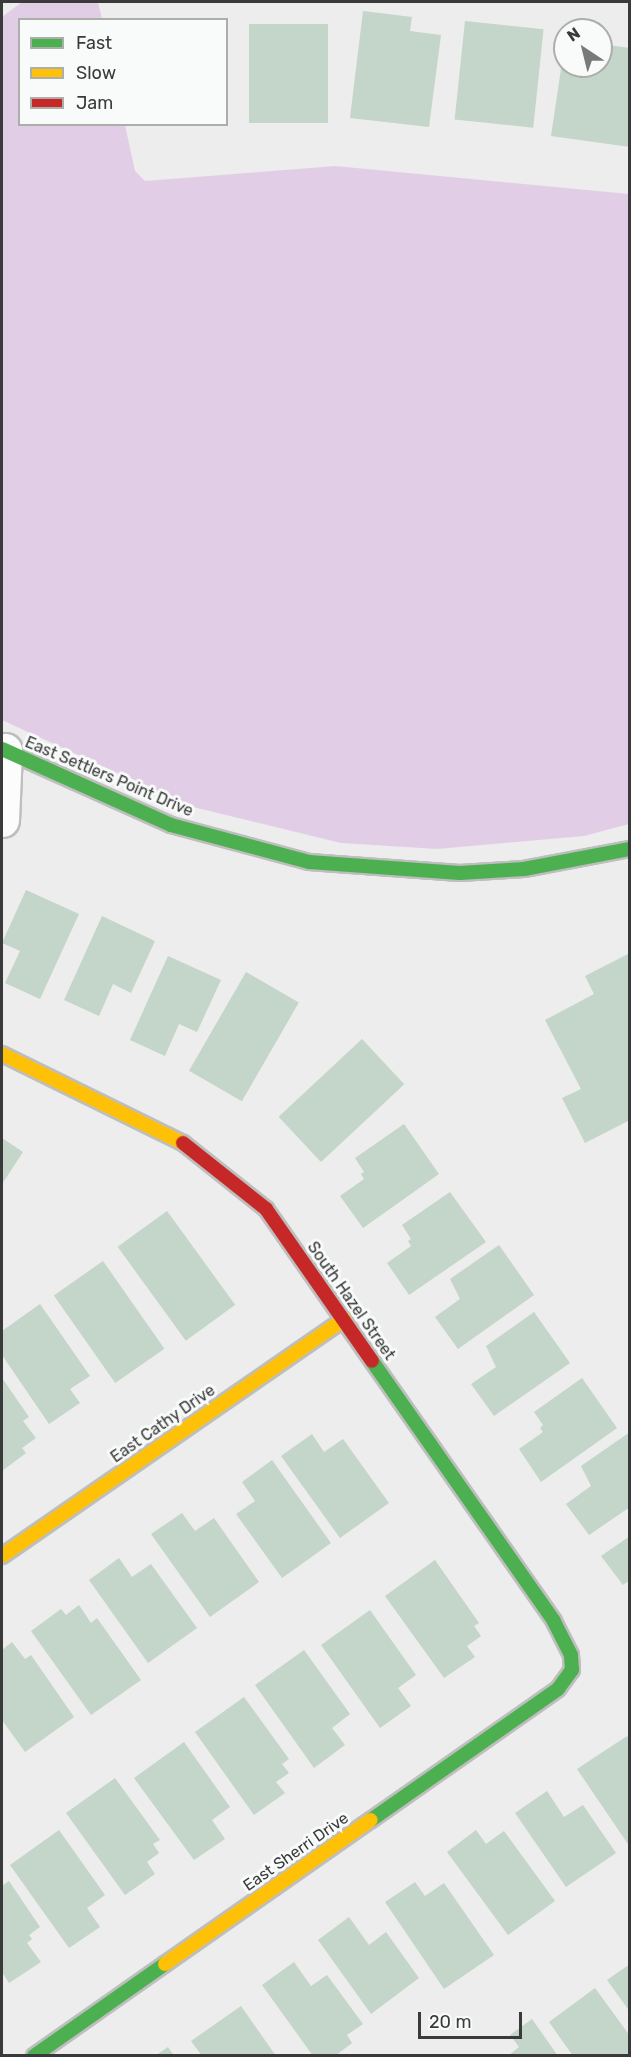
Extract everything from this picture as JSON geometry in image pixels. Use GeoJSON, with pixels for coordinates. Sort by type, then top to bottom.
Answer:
{"type":"FeatureCollection","features":[{"type":"Feature","properties":{"kind":"street"},"geometry":{"type":"LineString","coordinates":[[2,820],[3,751]]}},
{"type":"Feature","properties":{"kind":"street","name":"East Settlers Point Drive"},"geometry":{"type":"LineString","coordinates":[[3,751],[171,825],[309,862],[459,873],[524,869],[630,849]]}},
{"type":"Feature","properties":{"kind":"street","name":"South Hazel Street"},"geometry":{"type":"LineString","coordinates":[[2,1054],[133,1116],[198,1153],[266,1209],[566,1640],[572,1670]]}},
{"type":"Feature","properties":{"kind":"street","name":"East Cathy Drive"},"geometry":{"type":"LineString","coordinates":[[2,1556],[344,1319]]}},
{"type":"Feature","properties":{"kind":"street","name":"East Sherri Drive"},"geometry":{"type":"LineString","coordinates":[[34,2055],[558,1689],[572,1670]]}},
{"type":"Feature","properties":{"kind":"shaded area"},"geometry":{"type":"Polygon","coordinates":[[[22,2],[98,2],[102,18],[18,18],[18,126],[125,126],[135,171],[145,181],[335,166],[629,194],[629,824],[584,836],[437,849],[341,843],[189,806],[2,720],[2,17],[22,2]]]}},
{"type":"Feature","properties":{"kind":"building"},"geometry":{"type":"Polygon","coordinates":[[[363,11],[412,17],[410,31],[441,35],[429,127],[350,118],[363,11]]]}},
{"type":"Feature","properties":{"kind":"building"},"geometry":{"type":"Polygon","coordinates":[[[465,21],[544,29],[533,128],[455,119],[465,21]]]}},
{"type":"Feature","properties":{"kind":"building"},"geometry":{"type":"Polygon","coordinates":[[[249,24],[328,24],[328,123],[249,123],[249,24]]]}},
{"type":"Feature","properties":{"kind":"building"},"geometry":{"type":"Polygon","coordinates":[[[613,46],[630,48],[630,147],[551,136],[560,78],[613,78],[613,46]]]}},
{"type":"Feature","properties":{"kind":"building"},"geometry":{"type":"Polygon","coordinates":[[[26,890],[79,914],[40,999],[5,983],[20,951],[2,943],[26,890]]]}},
{"type":"Feature","properties":{"kind":"building"},"geometry":{"type":"Polygon","coordinates":[[[102,916],[155,941],[131,993],[113,984],[99,1016],[64,1000],[102,916]]]}},
{"type":"Feature","properties":{"kind":"building"},"geometry":{"type":"Polygon","coordinates":[[[630,953],[630,1120],[585,1143],[562,1098],[581,1089],[545,1020],[594,994],[585,976],[630,953]]]}},
{"type":"Feature","properties":{"kind":"building"},"geometry":{"type":"Polygon","coordinates":[[[168,956],[221,980],[197,1032],[179,1024],[165,1056],[130,1040],[168,956]]]}},
{"type":"Feature","properties":{"kind":"building"},"geometry":{"type":"Polygon","coordinates":[[[246,972],[299,1002],[242,1101],[189,1071],[246,972]]]}},
{"type":"Feature","properties":{"kind":"building"},"geometry":{"type":"Polygon","coordinates":[[[362,1039],[404,1084],[321,1162],[279,1117],[362,1039]]]}},
{"type":"Feature","properties":{"kind":"building"},"geometry":{"type":"Polygon","coordinates":[[[404,1124],[439,1174],[363,1228],[340,1196],[364,1179],[361,1174],[364,1172],[355,1158],[404,1124]]]}},
{"type":"Feature","properties":{"kind":"building"},"geometry":{"type":"Polygon","coordinates":[[[2,1138],[23,1152],[2,1184],[2,1138]]]}},
{"type":"Feature","properties":{"kind":"building"},"geometry":{"type":"Polygon","coordinates":[[[450,1192],[486,1242],[409,1295],[387,1263],[411,1246],[408,1241],[411,1239],[402,1225],[450,1192]]]}},
{"type":"Feature","properties":{"kind":"building"},"geometry":{"type":"Polygon","coordinates":[[[167,1211],[235,1305],[186,1341],[118,1247],[167,1211]]]}},
{"type":"Feature","properties":{"kind":"building"},"geometry":{"type":"Polygon","coordinates":[[[499,1245],[534,1295],[458,1349],[435,1317],[460,1299],[450,1279],[499,1245]]]}},
{"type":"Feature","properties":{"kind":"building"},"geometry":{"type":"Polygon","coordinates":[[[103,1261],[164,1349],[115,1383],[54,1295],[103,1261]]]}},
{"type":"Feature","properties":{"kind":"building"},"geometry":{"type":"Polygon","coordinates":[[[40,1304],[90,1376],[70,1389],[80,1403],[49,1424],[2,1355],[2,1331],[40,1304]]]}},
{"type":"Feature","properties":{"kind":"building"},"geometry":{"type":"Polygon","coordinates":[[[534,1312],[570,1363],[494,1416],[471,1384],[496,1367],[486,1346],[534,1312]]]}},
{"type":"Feature","properties":{"kind":"building"},"geometry":{"type":"Polygon","coordinates":[[[2,1378],[29,1417],[23,1421],[36,1438],[22,1448],[26,1453],[2,1471],[2,1378]]]}},
{"type":"Feature","properties":{"kind":"building"},"geometry":{"type":"Polygon","coordinates":[[[582,1378],[617,1428],[541,1482],[519,1449],[543,1432],[540,1428],[543,1425],[534,1412],[582,1378]]]}},
{"type":"Feature","properties":{"kind":"building"},"geometry":{"type":"Polygon","coordinates":[[[630,1432],[630,1507],[589,1535],[566,1504],[591,1486],[581,1466],[630,1432]]]}},
{"type":"Feature","properties":{"kind":"building"},"geometry":{"type":"Polygon","coordinates":[[[312,1434],[324,1452],[343,1439],[389,1503],[340,1538],[281,1456],[312,1434]]]}},
{"type":"Feature","properties":{"kind":"building"},"geometry":{"type":"Polygon","coordinates":[[[272,1460],[331,1543],[282,1578],[236,1514],[255,1501],[242,1482],[272,1460]]]}},
{"type":"Feature","properties":{"kind":"building"},"geometry":{"type":"Polygon","coordinates":[[[182,1513],[195,1531],[214,1518],[259,1582],[210,1617],[151,1534],[182,1513]]]}},
{"type":"Feature","properties":{"kind":"building"},"geometry":{"type":"Polygon","coordinates":[[[630,1536],[630,1580],[623,1585],[601,1556],[630,1536]]]}},
{"type":"Feature","properties":{"kind":"building"},"geometry":{"type":"Polygon","coordinates":[[[119,1558],[132,1577],[151,1564],[197,1628],[148,1663],[89,1580],[119,1558]]]}},
{"type":"Feature","properties":{"kind":"building"},"geometry":{"type":"Polygon","coordinates":[[[435,1560],[479,1623],[474,1626],[481,1636],[467,1646],[475,1657],[444,1678],[385,1596],[435,1560]]]}},
{"type":"Feature","properties":{"kind":"building"},"geometry":{"type":"Polygon","coordinates":[[[79,1605],[91,1623],[97,1618],[141,1680],[91,1715],[31,1631],[61,1609],[66,1615],[79,1605]]]}},
{"type":"Feature","properties":{"kind":"building"},"geometry":{"type":"Polygon","coordinates":[[[370,1610],[416,1675],[398,1688],[411,1706],[380,1728],[321,1645],[370,1610]]]}},
{"type":"Feature","properties":{"kind":"building"},"geometry":{"type":"Polygon","coordinates":[[[12,1642],[25,1659],[31,1655],[74,1717],[25,1752],[2,1720],[2,1650],[12,1642]]]}},
{"type":"Feature","properties":{"kind":"building"},"geometry":{"type":"Polygon","coordinates":[[[304,1650],[350,1714],[332,1728],[345,1745],[314,1768],[255,1685],[304,1650]]]}},
{"type":"Feature","properties":{"kind":"building"},"geometry":{"type":"Polygon","coordinates":[[[244,1697],[289,1759],[282,1764],[289,1773],[276,1782],[285,1793],[254,1815],[195,1732],[244,1697]]]}},
{"type":"Feature","properties":{"kind":"building"},"geometry":{"type":"Polygon","coordinates":[[[627,1736],[630,1740],[630,1847],[577,1769],[627,1736]]]}},
{"type":"Feature","properties":{"kind":"building"},"geometry":{"type":"Polygon","coordinates":[[[184,1742],[230,1807],[212,1820],[225,1839],[194,1860],[134,1778],[184,1742]]]}},
{"type":"Feature","properties":{"kind":"building"},"geometry":{"type":"Polygon","coordinates":[[[115,1778],[160,1840],[153,1844],[159,1853],[147,1862],[155,1874],[125,1895],[66,1813],[115,1778]]]}},
{"type":"Feature","properties":{"kind":"building"},"geometry":{"type":"Polygon","coordinates":[[[547,1791],[564,1817],[583,1805],[616,1853],[566,1887],[515,1813],[547,1791]]]}},
{"type":"Feature","properties":{"kind":"building"},"geometry":{"type":"Polygon","coordinates":[[[59,1830],[105,1895],[87,1908],[100,1927],[69,1948],[10,1865],[59,1830]]]}},
{"type":"Feature","properties":{"kind":"building"},"geometry":{"type":"Polygon","coordinates":[[[476,1830],[486,1844],[504,1831],[555,1901],[508,1935],[447,1852],[476,1830]]]}},
{"type":"Feature","properties":{"kind":"building"},"geometry":{"type":"Polygon","coordinates":[[[9,1881],[40,1927],[29,1935],[32,1939],[27,1943],[41,1962],[9,1983],[2,1972],[2,1886],[9,1881]]]}},
{"type":"Feature","properties":{"kind":"building"},"geometry":{"type":"Polygon","coordinates":[[[415,1882],[425,1896],[444,1883],[494,1955],[444,1989],[385,1902],[415,1882]]]}},
{"type":"Feature","properties":{"kind":"building"},"geometry":{"type":"Polygon","coordinates":[[[349,1917],[369,1945],[386,1932],[419,1978],[371,2014],[318,1940],[349,1917]]]}},
{"type":"Feature","properties":{"kind":"building"},"geometry":{"type":"Polygon","coordinates":[[[294,1962],[311,1986],[327,1975],[363,2024],[347,2035],[352,2043],[335,2056],[313,2056],[262,1985],[294,1962]]]}},
{"type":"Feature","properties":{"kind":"building"},"geometry":{"type":"Polygon","coordinates":[[[630,1964],[630,2012],[607,1980],[630,1964]]]}},
{"type":"Feature","properties":{"kind":"building"},"geometry":{"type":"Polygon","coordinates":[[[595,1988],[630,2036],[630,2056],[573,2056],[549,2022],[595,1988]]]}},
{"type":"Feature","properties":{"kind":"building"},"geometry":{"type":"Polygon","coordinates":[[[241,2006],[276,2056],[202,2056],[191,2041],[241,2006]]]}},
{"type":"Feature","properties":{"kind":"building"},"geometry":{"type":"Polygon","coordinates":[[[532,2019],[558,2056],[508,2056],[519,2047],[510,2035],[532,2019]]]}},
{"type":"Feature","properties":{"kind":"building"},"geometry":{"type":"Polygon","coordinates":[[[168,2047],[174,2056],[155,2056],[168,2047]]]}},
{"type":"Feature","properties":{"kind":"traffic: fast"},"geometry":{"type":"LineString","coordinates":[[2,749],[171,825],[309,862],[460,873],[524,869],[630,849]]}},
{"type":"Feature","properties":{"kind":"traffic: fast"},"geometry":{"type":"LineString","coordinates":[[371,1820],[558,1689],[572,1670],[571,1655],[554,1621],[372,1361]]}},
{"type":"Feature","properties":{"kind":"traffic: fast"},"geometry":{"type":"LineString","coordinates":[[34,2056],[165,1964]]}},
{"type":"Feature","properties":{"kind":"traffic: slow"},"geometry":{"type":"LineString","coordinates":[[2,1054],[183,1143]]}},
{"type":"Feature","properties":{"kind":"traffic: slow"},"geometry":{"type":"LineString","coordinates":[[2,1556],[344,1319]]}},
{"type":"Feature","properties":{"kind":"traffic: slow"},"geometry":{"type":"LineString","coordinates":[[165,1964],[371,1820]]}},
{"type":"Feature","properties":{"kind":"traffic: jam"},"geometry":{"type":"LineString","coordinates":[[183,1143],[266,1209],[372,1361]]}}]}
